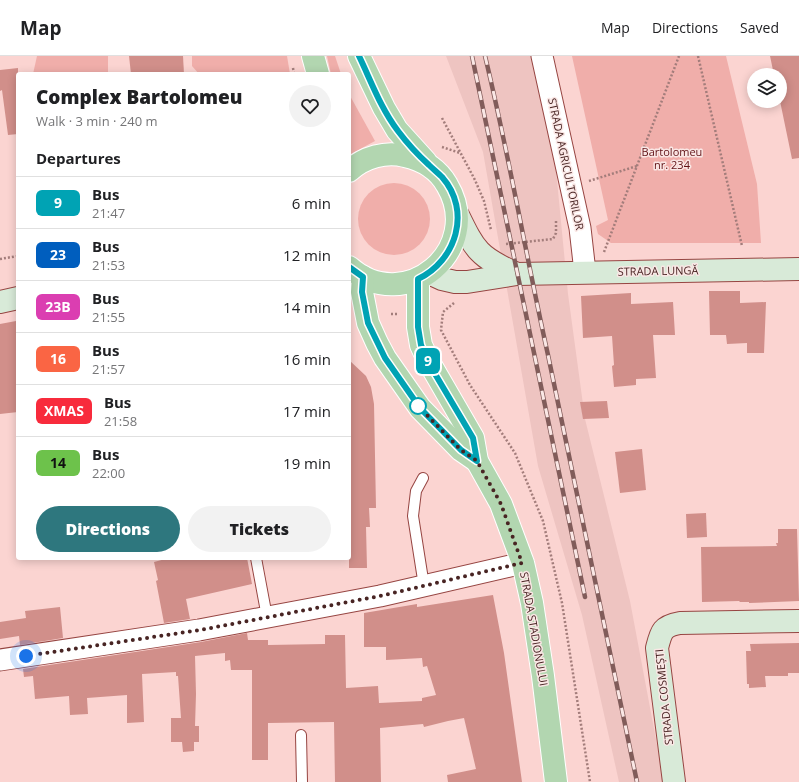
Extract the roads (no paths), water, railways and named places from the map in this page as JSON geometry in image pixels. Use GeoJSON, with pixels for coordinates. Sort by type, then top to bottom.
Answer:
{"type":"FeatureCollection","features":[{"type":"Feature","properties":{"kind":"main road"},"geometry":{"type":"LineString","coordinates":[[313,56],[317,72]]}},
{"type":"Feature","properties":{"kind":"main road"},"geometry":{"type":"LineString","coordinates":[[354,272],[376,282],[390,284],[404,283],[423,276],[439,264],[448,253],[454,240],[457,227],[457,213],[453,194],[443,178],[433,156],[397,130],[384,108],[359,56]]}},
{"type":"Feature","properties":{"kind":"main road"},"geometry":{"type":"LineString","coordinates":[[351,169],[367,159],[382,155],[399,154],[414,158],[433,156]]}},
{"type":"Feature","properties":{"kind":"main road","name":"STRADA LUNGĂ"},"geometry":{"type":"LineString","coordinates":[[457,213],[470,239],[478,250],[486,258],[517,274]]}},
{"type":"Feature","properties":{"kind":"main road","name":"STRADA LUNGĂ"},"geometry":{"type":"LineString","coordinates":[[423,276],[461,282],[517,274],[799,268]]}},
{"type":"Feature","properties":{"kind":"main road","name":"STRADA STADIONULUI"},"geometry":{"type":"LineString","coordinates":[[354,272],[362,292],[368,323],[385,358],[420,408],[461,450],[477,461]]}},
{"type":"Feature","properties":{"kind":"main road","name":"STRADA STADIONULUI"},"geometry":{"type":"LineString","coordinates":[[423,276],[418,327],[421,345],[428,362],[473,438],[477,461],[501,504],[522,563],[532,603],[543,676],[556,782]]}},
{"type":"Feature","properties":{"kind":"main road"},"geometry":{"type":"LineString","coordinates":[[0,302],[16,298]]}},
{"type":"Feature","properties":{"kind":"main road","name":"STRADA COSMEȘTI"},"geometry":{"type":"LineString","coordinates":[[674,782],[657,648],[661,633],[670,625],[680,623],[799,621]]}},
{"type":"Feature","properties":{"kind":"street","name":"STRADA AGRICULTORILOR"},"geometry":{"type":"LineString","coordinates":[[542,56],[580,228],[585,272]]}},
{"type":"Feature","properties":{"kind":"street"},"geometry":{"type":"LineString","coordinates":[[0,660],[200,630],[380,596],[522,563]]}},
{"type":"Feature","properties":{"kind":"lane"},"geometry":{"type":"LineString","coordinates":[[423,478],[416,491],[413,516],[424,586]]}},
{"type":"Feature","properties":{"kind":"lane"},"geometry":{"type":"LineString","coordinates":[[256,560],[267,617]]}},
{"type":"Feature","properties":{"kind":"lane"},"geometry":{"type":"LineString","coordinates":[[301,736],[302,782]]}},
{"type":"Feature","properties":{"kind":"railway"},"geometry":{"type":"LineString","coordinates":[[472,56],[585,597]]}},
{"type":"Feature","properties":{"kind":"railway"},"geometry":{"type":"LineString","coordinates":[[485,56],[502,131],[637,782]]}},
{"type":"Feature","properties":{"kind":"park label","name":"Bartolomeu nr. 234"},"geometry":{"type":"Point","coordinates":[672,158]}}]}
